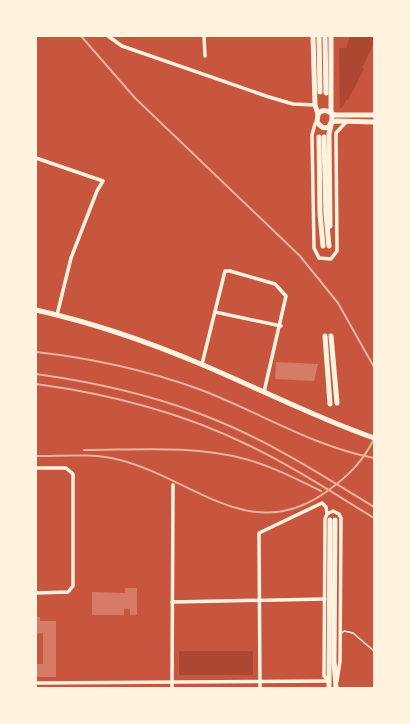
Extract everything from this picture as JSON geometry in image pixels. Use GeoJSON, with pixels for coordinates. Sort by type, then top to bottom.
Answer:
{"type":"FeatureCollection","features":[{"type":"Feature","properties":{"kind":"main road"},"geometry":{"type":"LineString","coordinates":[[313,36],[314,105],[318,114],[317,122],[323,127],[337,121],[374,122]]}},
{"type":"Feature","properties":{"kind":"main road"},"geometry":{"type":"LineString","coordinates":[[320,36],[323,92],[325,36]]}},
{"type":"Feature","properties":{"kind":"main road"},"geometry":{"type":"LineString","coordinates":[[329,233],[326,214],[322,137],[320,214],[326,246],[329,233],[331,214],[329,134],[332,124],[331,36]]}},
{"type":"Feature","properties":{"kind":"main road"},"geometry":{"type":"LineString","coordinates":[[318,114],[325,110],[332,114],[374,115]]}},
{"type":"Feature","properties":{"kind":"main road"},"geometry":{"type":"LineString","coordinates":[[36,310],[57,314],[136,338],[202,364],[316,415],[374,438]]}},
{"type":"Feature","properties":{"kind":"main road"},"geometry":{"type":"LineString","coordinates":[[324,336],[330,404]]}},
{"type":"Feature","properties":{"kind":"main road"},"geometry":{"type":"LineString","coordinates":[[331,336],[337,403]]}},
{"type":"Feature","properties":{"kind":"main road"},"geometry":{"type":"LineString","coordinates":[[329,688],[333,520],[334,661],[336,686]]}},
{"type":"Feature","properties":{"kind":"street"},"geometry":{"type":"LineString","coordinates":[[108,36],[122,46],[269,97],[294,104],[314,105]]}},
{"type":"Feature","properties":{"kind":"street"},"geometry":{"type":"LineString","coordinates":[[204,36],[205,56]]}},
{"type":"Feature","properties":{"kind":"street"},"geometry":{"type":"LineString","coordinates":[[317,122],[312,135],[314,248],[320,258],[326,260],[331,259],[337,251],[336,133],[346,122]]}},
{"type":"Feature","properties":{"kind":"street"},"geometry":{"type":"LineString","coordinates":[[36,158],[103,181],[97,190],[71,258],[57,314]]}},
{"type":"Feature","properties":{"kind":"street"},"geometry":{"type":"LineString","coordinates":[[202,364],[225,271],[230,271],[275,284],[286,296],[264,392]]}},
{"type":"Feature","properties":{"kind":"street"},"geometry":{"type":"LineString","coordinates":[[215,312],[280,326]]}},
{"type":"Feature","properties":{"kind":"street"},"geometry":{"type":"LineString","coordinates":[[36,468],[66,468],[72,474],[73,586],[68,592],[36,593]]}},
{"type":"Feature","properties":{"kind":"street"},"geometry":{"type":"LineString","coordinates":[[172,485],[172,688]]}},
{"type":"Feature","properties":{"kind":"street"},"geometry":{"type":"LineString","coordinates":[[260,688],[259,533],[322,504],[326,508],[327,514],[324,676],[329,681]]}},
{"type":"Feature","properties":{"kind":"street"},"geometry":{"type":"LineString","coordinates":[[327,514],[333,511],[337,512],[342,518],[341,634],[340,661],[336,686]]}},
{"type":"Feature","properties":{"kind":"street"},"geometry":{"type":"LineString","coordinates":[[172,602],[325,599]]}},
{"type":"Feature","properties":{"kind":"street"},"geometry":{"type":"LineString","coordinates":[[36,684],[329,681]]}},
{"type":"Feature","properties":{"kind":"street"},"geometry":{"type":"LineString","coordinates":[[124,682],[124,688]]}},
{"type":"Feature","properties":{"kind":"street"},"geometry":{"type":"LineString","coordinates":[[75,683],[75,688]]}},
{"type":"Feature","properties":{"kind":"lane"},"geometry":{"type":"LineString","coordinates":[[341,634],[344,631],[349,631],[374,651]]}},
{"type":"Feature","properties":{"kind":"shaded area"},"geometry":{"type":"Polygon","coordinates":[[[350,36],[374,36],[374,43],[362,68],[364,69],[348,100],[346,100],[342,108],[340,108],[339,48],[346,48],[350,36]]]}},
{"type":"Feature","properties":{"kind":"shaded area"},"geometry":{"type":"Polygon","coordinates":[[[179,651],[253,651],[253,675],[179,675],[179,651]]]}},
{"type":"Feature","properties":{"kind":"building"},"geometry":{"type":"Polygon","coordinates":[[[276,362],[318,364],[314,381],[275,379],[276,362]]]}},
{"type":"Feature","properties":{"kind":"building"},"geometry":{"type":"Polygon","coordinates":[[[125,588],[137,588],[137,615],[130,615],[130,609],[124,609],[124,615],[92,615],[92,592],[125,593],[125,588]]]}},
{"type":"Feature","properties":{"kind":"building"},"geometry":{"type":"Polygon","coordinates":[[[36,617],[40,617],[40,621],[56,621],[56,677],[36,677],[36,664],[43,664],[43,633],[36,634],[36,617]]]}},
{"type":"Feature","properties":{"kind":"railway"},"geometry":{"type":"LineString","coordinates":[[81,36],[135,98],[300,256],[338,303],[374,367]]}},
{"type":"Feature","properties":{"kind":"railway"},"geometry":{"type":"LineString","coordinates":[[36,352],[117,366],[177,382],[218,397],[328,445],[374,458]]}},
{"type":"Feature","properties":{"kind":"railway"},"geometry":{"type":"LineString","coordinates":[[36,374],[79,381],[141,395],[183,408],[226,424],[248,434],[312,469],[374,507]]}},
{"type":"Feature","properties":{"kind":"railway"},"geometry":{"type":"LineString","coordinates":[[36,384],[91,393],[145,406],[223,433],[312,480],[374,518]]}},
{"type":"Feature","properties":{"kind":"railway"},"geometry":{"type":"LineString","coordinates":[[36,456],[99,456],[120,460],[147,469],[197,493],[222,503],[247,511],[272,512],[299,507],[326,492],[341,481],[353,469],[374,439]]}},
{"type":"Feature","properties":{"kind":"railway"},"geometry":{"type":"LineString","coordinates":[[84,450],[165,449],[225,455],[265,465],[321,491]]}}]}
